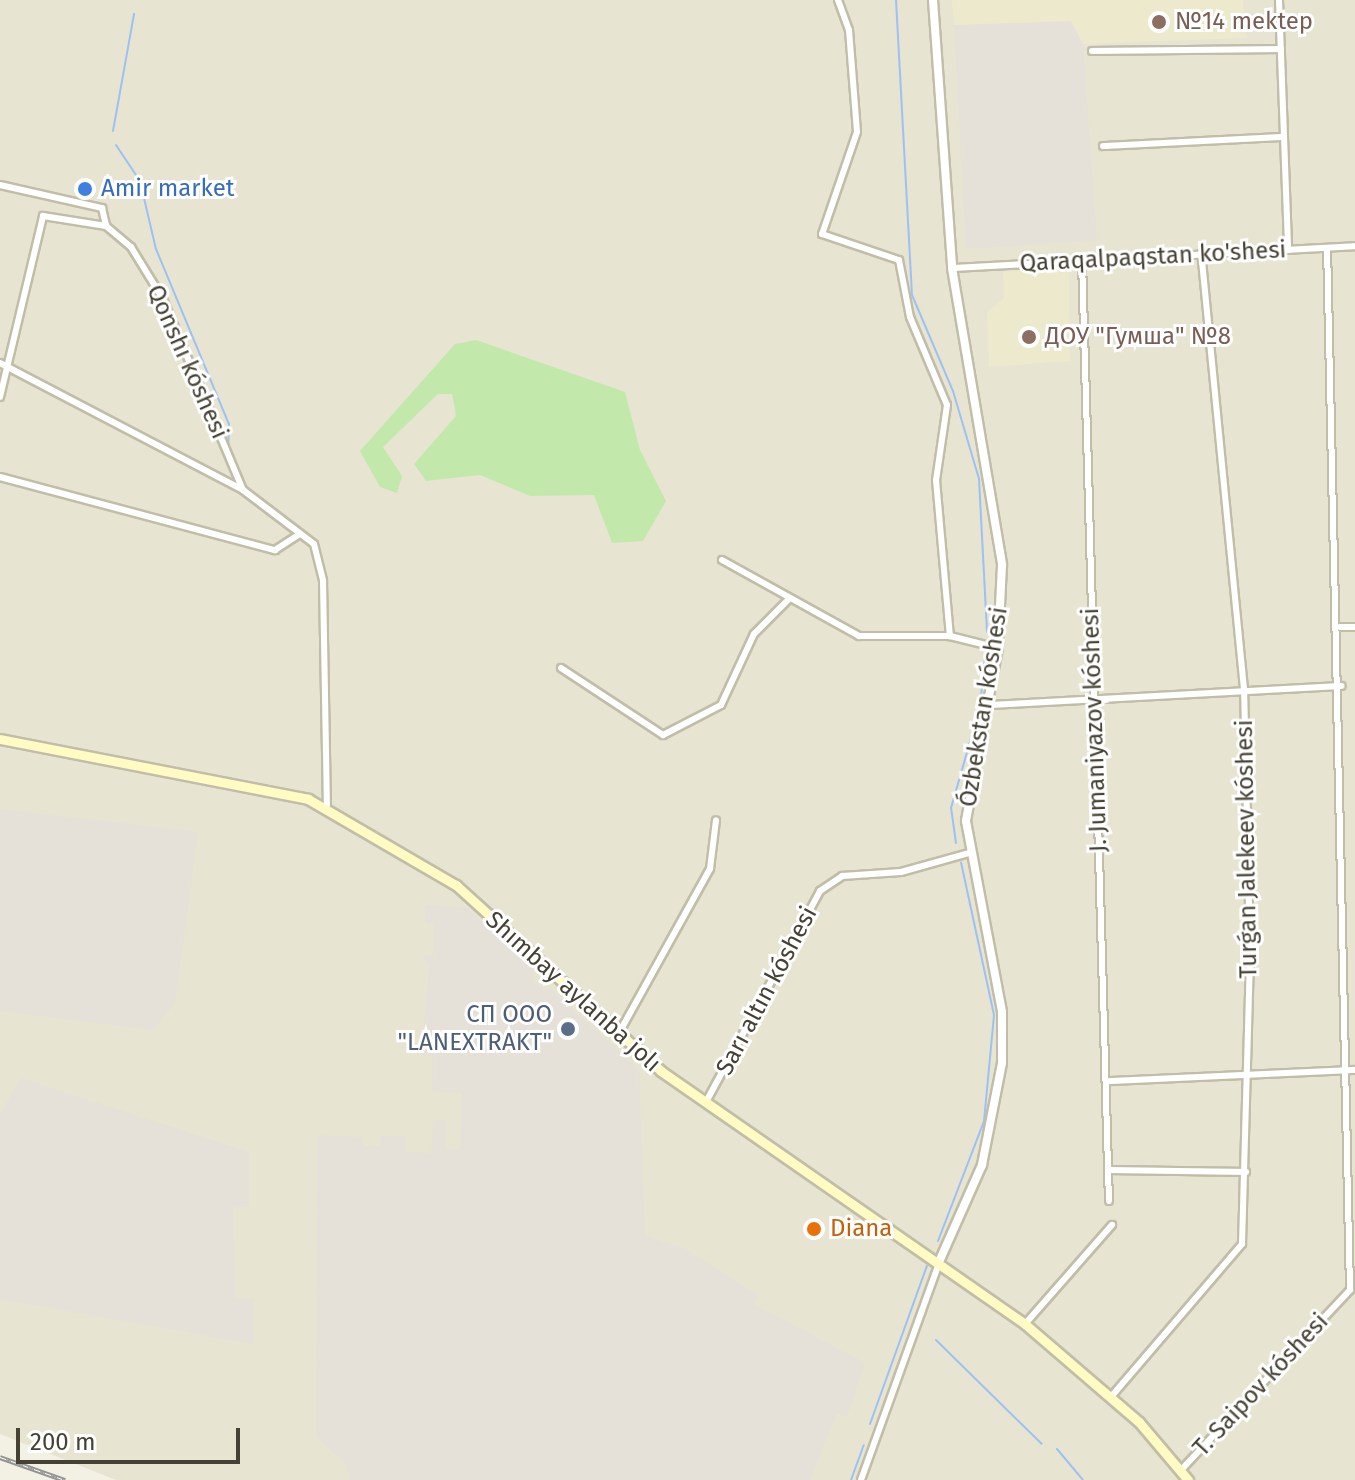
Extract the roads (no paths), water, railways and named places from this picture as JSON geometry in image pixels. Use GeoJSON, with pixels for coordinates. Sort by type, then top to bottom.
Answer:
{"type":"FeatureCollection","features":[{"type":"Feature","properties":{"kind":"main road","name":"Shımbay aylanba jolı"},"geometry":{"type":"LineString","coordinates":[[0,739],[222,777],[327,805],[456,885],[617,1036],[706,1102],[940,1260],[1025,1324],[1110,1398],[1188,1480]]}},
{"type":"Feature","properties":{"kind":"street"},"geometry":{"type":"LineString","coordinates":[[838,0],[849,30],[857,132],[822,234],[899,260],[910,317],[947,405],[936,480],[950,636]]}},
{"type":"Feature","properties":{"kind":"street","name":"Ózbekstan kóshesi"},"geometry":{"type":"LineString","coordinates":[[933,0],[952,268],[997,518],[998,648],[989,705],[967,794],[969,853],[1002,1012],[1002,1063],[982,1165],[940,1260]]}},
{"type":"Feature","properties":{"kind":"street"},"geometry":{"type":"LineString","coordinates":[[1279,0],[1288,250]]}},
{"type":"Feature","properties":{"kind":"street"},"geometry":{"type":"LineString","coordinates":[[1092,51],[1281,49]]}},
{"type":"Feature","properties":{"kind":"street"},"geometry":{"type":"LineString","coordinates":[[1103,146],[1283,137]]}},
{"type":"Feature","properties":{"kind":"street","name":"Qonshı kóshesi"},"geometry":{"type":"LineString","coordinates":[[0,185],[88,201],[102,208],[106,226],[131,247],[163,299],[243,490]]}},
{"type":"Feature","properties":{"kind":"street"},"geometry":{"type":"LineString","coordinates":[[0,397],[10,367],[43,216],[106,226]]}},
{"type":"Feature","properties":{"kind":"street","name":"Qaraqalpaqstan ko'shesi"},"geometry":{"type":"LineString","coordinates":[[952,268],[1355,246]]}},
{"type":"Feature","properties":{"kind":"street","name":"T. Saipov kóshesi"},"geometry":{"type":"LineString","coordinates":[[1181,1470],[1350,1290],[1352,1070],[1327,248]]}},
{"type":"Feature","properties":{"kind":"street","name":"Turǵan Jalekeev kóshesi"},"geometry":{"type":"LineString","coordinates":[[1110,1398],[1242,1244],[1249,1073],[1244,689],[1201,254]]}},
{"type":"Feature","properties":{"kind":"street","name":"J. Jumaniyazov kóshesi"},"geometry":{"type":"LineString","coordinates":[[1082,260],[1092,703],[1109,1081],[1109,1201]]}},
{"type":"Feature","properties":{"kind":"street","name":"Qonshı kóshesi"},"geometry":{"type":"LineString","coordinates":[[0,363],[243,490],[314,544],[323,581],[327,805]]}},
{"type":"Feature","properties":{"kind":"street"},"geometry":{"type":"LineString","coordinates":[[0,477],[275,550],[300,534]]}},
{"type":"Feature","properties":{"kind":"street"},"geometry":{"type":"LineString","coordinates":[[722,560],[788,600],[859,636],[950,636],[998,648]]}},
{"type":"Feature","properties":{"kind":"street"},"geometry":{"type":"LineString","coordinates":[[561,668],[663,735],[721,705],[754,634],[788,600]]}},
{"type":"Feature","properties":{"kind":"street"},"geometry":{"type":"LineString","coordinates":[[1340,627],[1355,627]]}},
{"type":"Feature","properties":{"kind":"street"},"geometry":{"type":"LineString","coordinates":[[989,705],[1092,703],[1244,689],[1341,686]]}},
{"type":"Feature","properties":{"kind":"street"},"geometry":{"type":"LineString","coordinates":[[617,1036],[710,869],[716,820]]}},
{"type":"Feature","properties":{"kind":"street","name":"Sarı altın kóshesi"},"geometry":{"type":"LineString","coordinates":[[706,1102],[820,891],[842,876],[901,872],[969,853]]}},
{"type":"Feature","properties":{"kind":"street"},"geometry":{"type":"LineString","coordinates":[[1109,1081],[1352,1070]]}},
{"type":"Feature","properties":{"kind":"street"},"geometry":{"type":"LineString","coordinates":[[1111,1170],[1246,1172]]}},
{"type":"Feature","properties":{"kind":"street"},"geometry":{"type":"LineString","coordinates":[[1025,1324],[1112,1225]]}},
{"type":"Feature","properties":{"kind":"street"},"geometry":{"type":"LineString","coordinates":[[861,1480],[940,1260]]}},
{"type":"Feature","properties":{"kind":"waterway"},"geometry":{"type":"LineString","coordinates":[[896,0],[912,295],[953,391],[979,479],[987,632]]}},
{"type":"Feature","properties":{"kind":"waterway"},"geometry":{"type":"LineString","coordinates":[[113,131],[134,14]]}},
{"type":"Feature","properties":{"kind":"waterway"},"geometry":{"type":"LineString","coordinates":[[116,145],[140,181],[156,249],[229,424],[228,447]]}},
{"type":"Feature","properties":{"kind":"waterway"},"geometry":{"type":"LineString","coordinates":[[956,843],[951,808],[980,707],[985,655]]}},
{"type":"Feature","properties":{"kind":"waterway"},"geometry":{"type":"LineString","coordinates":[[938,1241],[984,1121],[994,1015],[961,863]]}},
{"type":"Feature","properties":{"kind":"waterway"},"geometry":{"type":"LineString","coordinates":[[870,1424],[927,1266]]}},
{"type":"Feature","properties":{"kind":"waterway"},"geometry":{"type":"LineString","coordinates":[[936,1340],[1042,1444]]}},
{"type":"Feature","properties":{"kind":"waterway"},"geometry":{"type":"LineString","coordinates":[[851,1480],[864,1445]]}},
{"type":"Feature","properties":{"kind":"waterway"},"geometry":{"type":"LineString","coordinates":[[1057,1449],[1083,1480]]}},
{"type":"Feature","properties":{"kind":"railway"},"geometry":{"type":"LineString","coordinates":[[0,1457],[65,1480]]}},
{"type":"Feature","properties":{"kind":"place","name":"№14 mektep"},"geometry":{"type":"Point","coordinates":[1159,22]}},
{"type":"Feature","properties":{"kind":"place","name":"Amir market"},"geometry":{"type":"Point","coordinates":[85,189]}},
{"type":"Feature","properties":{"kind":"place","name":"ДОУ \"Гумша\" №8"},"geometry":{"type":"Point","coordinates":[1029,337]}},
{"type":"Feature","properties":{"kind":"place","name":"СП ООО \"LANEXTRAKT\""},"geometry":{"type":"Point","coordinates":[568,1029]}},
{"type":"Feature","properties":{"kind":"place","name":"Diana"},"geometry":{"type":"Point","coordinates":[814,1229]}}]}
